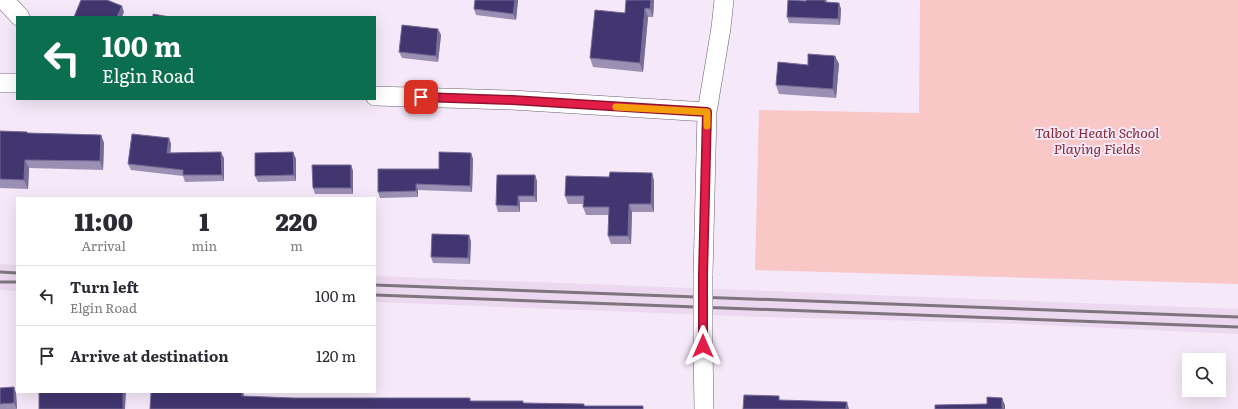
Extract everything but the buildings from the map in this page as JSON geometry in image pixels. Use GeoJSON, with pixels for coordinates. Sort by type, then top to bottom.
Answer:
{"type":"FeatureCollection","features":[{"type":"Feature","properties":{"kind":"street"},"geometry":{"type":"LineString","coordinates":[[4,0],[19,16]]}},
{"type":"Feature","properties":{"kind":"street"},"geometry":{"type":"LineString","coordinates":[[704,409],[703,275],[707,112],[721,28],[724,0]]}},
{"type":"Feature","properties":{"kind":"street"},"geometry":{"type":"LineString","coordinates":[[0,83],[16,83]]}},
{"type":"Feature","properties":{"kind":"street"},"geometry":{"type":"LineString","coordinates":[[376,96],[512,100],[707,112]]}},
{"type":"Feature","properties":{"kind":"shaded area"},"geometry":{"type":"Polygon","coordinates":[[[0,264],[16,265],[16,291],[0,290],[0,264]]]}},
{"type":"Feature","properties":{"kind":"shaded area"},"geometry":{"type":"Polygon","coordinates":[[[376,276],[1238,309],[1238,334],[997,323],[763,317],[376,302],[376,276]]]}},
{"type":"Feature","properties":{"kind":"green space","name":"Talbot Heath School Playing Fields"},"geometry":{"type":"Polygon","coordinates":[[[920,0],[1238,0],[1238,284],[755,270],[759,110],[919,113],[920,0]]]}},
{"type":"Feature","properties":{"kind":"railway"},"geometry":{"type":"LineString","coordinates":[[0,272],[16,273]]}},
{"type":"Feature","properties":{"kind":"railway"},"geometry":{"type":"LineString","coordinates":[[0,282],[16,282]]}},
{"type":"Feature","properties":{"kind":"railway"},"geometry":{"type":"LineString","coordinates":[[376,285],[1238,317]]}},
{"type":"Feature","properties":{"kind":"railway"},"geometry":{"type":"LineString","coordinates":[[376,295],[1238,327]]}},
{"type":"Feature","properties":{"kind":"slow traffic"},"geometry":{"type":"LineString","coordinates":[[616,107],[707,112],[707,126]]}},
{"type":"Feature","properties":{"kind":"route"},"geometry":{"type":"LineString","coordinates":[[421,97],[512,100],[707,112],[703,275],[703,346]]}}]}
